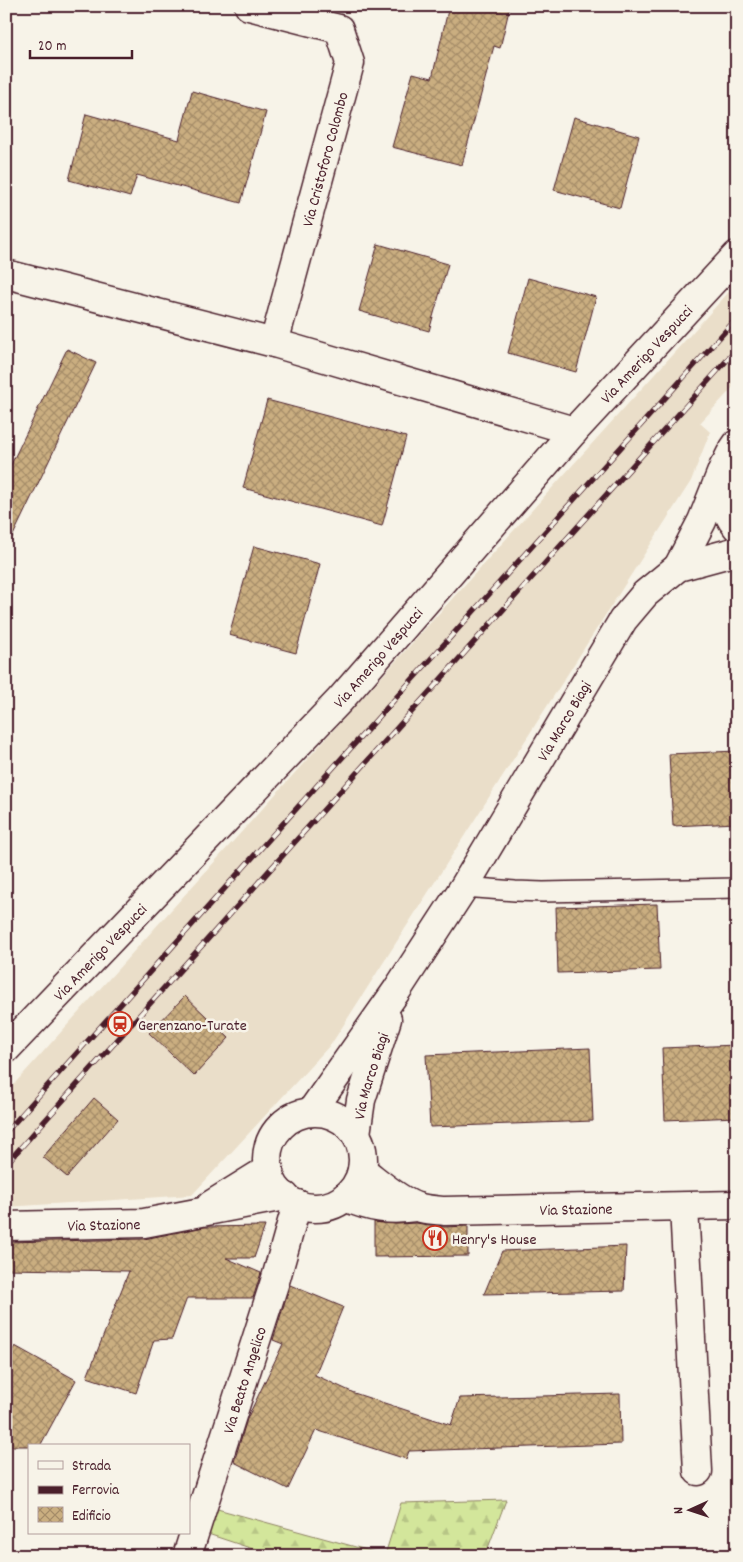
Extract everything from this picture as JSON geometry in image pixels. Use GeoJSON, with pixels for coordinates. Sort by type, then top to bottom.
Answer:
{"type":"FeatureCollection","features":[{"type":"Feature","properties":{"kind":"street"},"geometry":{"type":"LineString","coordinates":[[249,6],[288,11]]}},
{"type":"Feature","properties":{"kind":"street","name":"Via Cristoforo Colombo"},"geometry":{"type":"LineString","coordinates":[[274,343],[350,63],[339,29],[288,11]]}},
{"type":"Feature","properties":{"kind":"street","name":"Via Amerigo Vespucci"},"geometry":{"type":"LineString","coordinates":[[6,1049],[340,700],[574,432],[737,255]]}},
{"type":"Feature","properties":{"kind":"street"},"geometry":{"type":"LineString","coordinates":[[6,274],[274,343],[574,432]]}},
{"type":"Feature","properties":{"kind":"street"},"geometry":{"type":"LineString","coordinates":[[730,455],[721,488],[724,503],[737,526]]}},
{"type":"Feature","properties":{"kind":"street","name":"Via Marco Biagi"},"geometry":{"type":"LineString","coordinates":[[311,1112],[397,990],[464,887],[623,620],[645,594],[678,567],[702,521],[730,455]]}},
{"type":"Feature","properties":{"kind":"street","name":"Via Marco Biagi"},"geometry":{"type":"LineString","coordinates":[[678,567],[737,552]]}},
{"type":"Feature","properties":{"kind":"street","name":"Via Marco Biagi"},"geometry":{"type":"LineString","coordinates":[[356,1134],[364,1091],[397,990]]}},
{"type":"Feature","properties":{"kind":"street"},"geometry":{"type":"LineString","coordinates":[[311,1112],[324,1113],[338,1117],[349,1125],[356,1134],[362,1151],[362,1170],[356,1185],[345,1197],[336,1203],[320,1207],[307,1207],[291,1200],[273,1182],[269,1169],[269,1150],[276,1132],[293,1118],[311,1112]]}},
{"type":"Feature","properties":{"kind":"street","name":"Via Stazione"},"geometry":{"type":"LineString","coordinates":[[200,1213],[269,1169]]}},
{"type":"Feature","properties":{"kind":"street","name":"Via Stazione"},"geometry":{"type":"LineString","coordinates":[[362,1170],[417,1207]]}},
{"type":"Feature","properties":{"kind":"street","name":"Via Stazione"},"geometry":{"type":"LineString","coordinates":[[345,1197],[379,1209],[398,1210],[417,1207],[445,1211],[737,1205]]}},
{"type":"Feature","properties":{"kind":"street","name":"Via Stazione"},"geometry":{"type":"LineString","coordinates":[[6,1226],[144,1222],[291,1200]]}},
{"type":"Feature","properties":{"kind":"street","name":"Via Beato Angelico"},"geometry":{"type":"LineString","coordinates":[[187,1556],[276,1278],[291,1200]]}},
{"type":"Feature","properties":{"kind":"street"},"geometry":{"type":"LineString","coordinates":[[684,1207],[698,1471]]}},
{"type":"Feature","properties":{"kind":"lane"},"geometry":{"type":"LineString","coordinates":[[464,887],[543,892],[737,888]]}},
{"type":"Feature","properties":{"kind":"shaded area"},"geometry":{"type":"Polygon","coordinates":[[[737,283],[737,383],[700,423],[710,432],[691,481],[332,1043],[192,1195],[6,1207],[6,1093],[737,283]]]}},
{"type":"Feature","properties":{"kind":"green space"},"geometry":{"type":"Polygon","coordinates":[[[506,1500],[485,1556],[274,1556],[202,1532],[210,1507],[385,1555],[401,1503],[506,1500]]]}},
{"type":"Feature","properties":{"kind":"building"},"geometry":{"type":"Polygon","coordinates":[[[449,6],[510,6],[500,48],[494,46],[462,165],[392,147],[413,73],[432,78],[449,6]]]}},
{"type":"Feature","properties":{"kind":"building"},"geometry":{"type":"Polygon","coordinates":[[[192,91],[266,112],[241,203],[137,175],[130,197],[69,180],[86,114],[179,140],[192,91]]]}},
{"type":"Feature","properties":{"kind":"building"},"geometry":{"type":"Polygon","coordinates":[[[574,117],[639,136],[620,208],[554,190],[574,117]]]}},
{"type":"Feature","properties":{"kind":"building"},"geometry":{"type":"Polygon","coordinates":[[[378,244],[448,264],[429,331],[359,311],[378,244]]]}},
{"type":"Feature","properties":{"kind":"building"},"geometry":{"type":"Polygon","coordinates":[[[528,278],[596,297],[576,372],[508,353],[528,278]]]}},
{"type":"Feature","properties":{"kind":"building"},"geometry":{"type":"Polygon","coordinates":[[[67,349],[96,363],[6,550],[6,475],[67,349]]]}},
{"type":"Feature","properties":{"kind":"building"},"geometry":{"type":"Polygon","coordinates":[[[267,400],[406,437],[382,526],[243,488],[267,400]]]}},
{"type":"Feature","properties":{"kind":"building"},"geometry":{"type":"Polygon","coordinates":[[[254,546],[320,564],[296,653],[229,635],[254,546]]]}},
{"type":"Feature","properties":{"kind":"building"},"geometry":{"type":"Polygon","coordinates":[[[737,751],[737,823],[673,826],[669,754],[737,751]]]}},
{"type":"Feature","properties":{"kind":"building"},"geometry":{"type":"Polygon","coordinates":[[[657,904],[660,970],[558,973],[556,907],[657,904]]]}},
{"type":"Feature","properties":{"kind":"building"},"geometry":{"type":"Polygon","coordinates":[[[185,996],[229,1038],[194,1076],[149,1033],[185,996]]]}},
{"type":"Feature","properties":{"kind":"building"},"geometry":{"type":"Polygon","coordinates":[[[737,1045],[737,1117],[665,1120],[662,1048],[737,1045]]]}},
{"type":"Feature","properties":{"kind":"building"},"geometry":{"type":"Polygon","coordinates":[[[590,1048],[593,1121],[430,1127],[426,1055],[590,1048]]]}},
{"type":"Feature","properties":{"kind":"building"},"geometry":{"type":"Polygon","coordinates":[[[94,1098],[118,1119],[67,1177],[43,1157],[94,1098]]]}},
{"type":"Feature","properties":{"kind":"building"},"geometry":{"type":"Polygon","coordinates":[[[374,1222],[416,1223],[444,1227],[468,1226],[468,1256],[374,1257],[374,1222]]]}},
{"type":"Feature","properties":{"kind":"building"},"geometry":{"type":"Polygon","coordinates":[[[265,1226],[254,1258],[226,1258],[261,1273],[253,1298],[187,1298],[172,1339],[154,1340],[136,1393],[87,1377],[129,1271],[6,1269],[6,1242],[144,1239],[204,1227],[265,1226]]]}},
{"type":"Feature","properties":{"kind":"building"},"geometry":{"type":"Polygon","coordinates":[[[626,1246],[624,1291],[484,1294],[502,1251],[626,1246]]]}},
{"type":"Feature","properties":{"kind":"building"},"geometry":{"type":"Polygon","coordinates":[[[290,1285],[343,1307],[315,1375],[354,1393],[451,1425],[460,1398],[620,1394],[621,1444],[409,1451],[406,1459],[316,1430],[288,1489],[234,1462],[247,1419],[283,1344],[273,1340],[290,1285]]]}},
{"type":"Feature","properties":{"kind":"building"},"geometry":{"type":"Polygon","coordinates":[[[15,1346],[76,1380],[41,1444],[6,1446],[6,1362],[15,1346]]]}},
{"type":"Feature","properties":{"kind":"railway"},"geometry":{"type":"LineString","coordinates":[[6,1132],[737,318]]}},
{"type":"Feature","properties":{"kind":"railway"},"geometry":{"type":"LineString","coordinates":[[6,1164],[737,349]]}},
{"type":"Feature","properties":{"kind":"place","name":"Gerenzano-Turate"},"geometry":{"type":"Point","coordinates":[120,1024]}},
{"type":"Feature","properties":{"kind":"place","name":"Henry's House"},"geometry":{"type":"Point","coordinates":[435,1238]}}]}
